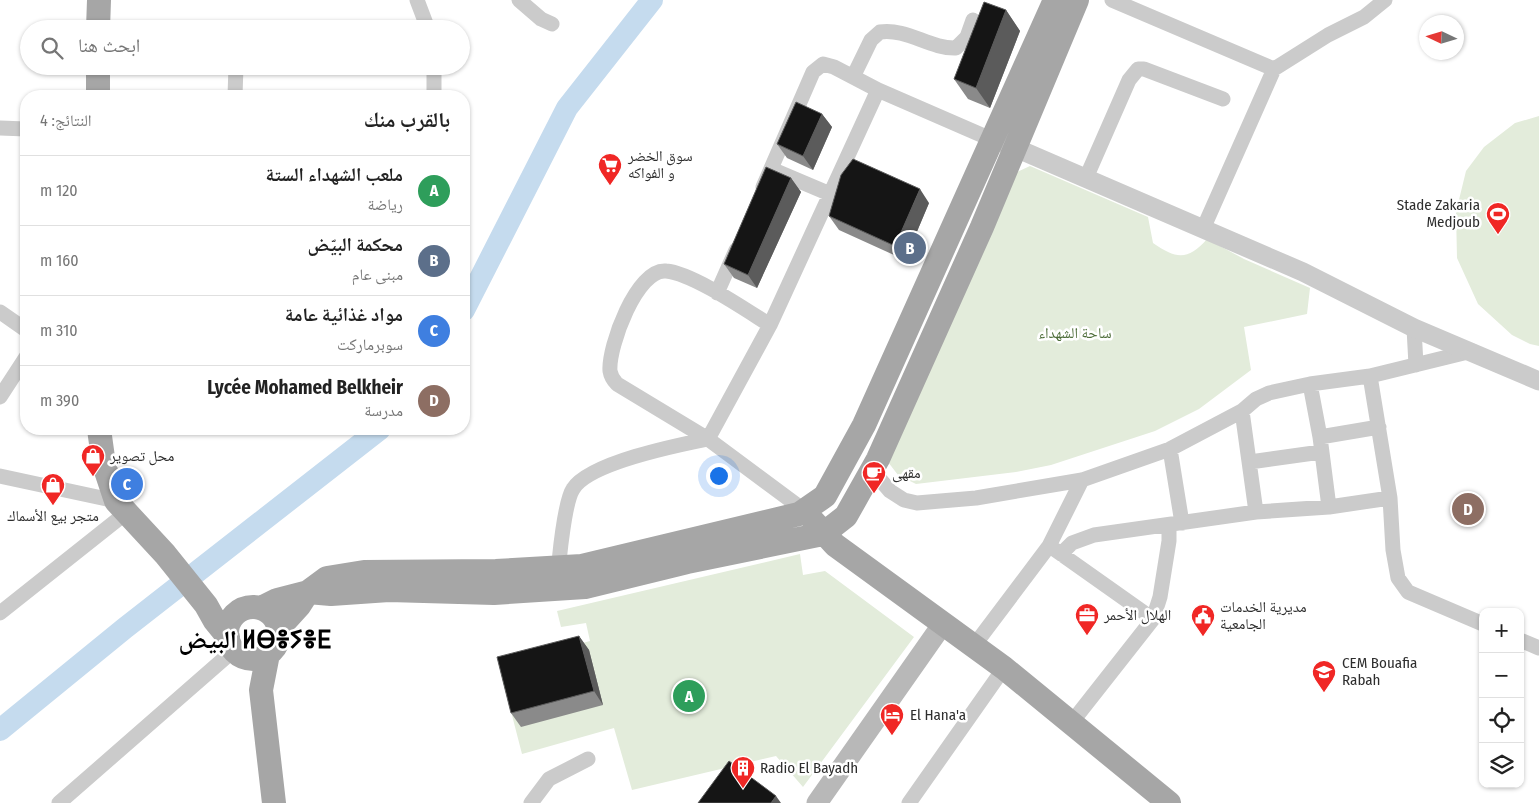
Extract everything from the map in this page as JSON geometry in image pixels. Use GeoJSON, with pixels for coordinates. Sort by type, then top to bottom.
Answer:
{"type":"FeatureCollection","features":[{"type":"Feature","properties":{"kind":"main road"},"geometry":{"type":"LineString","coordinates":[[98,0],[98,20]]}},
{"type":"Feature","properties":{"kind":"main road"},"geometry":{"type":"LineString","coordinates":[[279,628],[299,606],[308,592],[327,578],[364,572],[559,579],[585,588],[687,562],[823,534],[846,516],[872,470],[982,227],[1003,143],[1055,0]]}},
{"type":"Feature","properties":{"kind":"main road"},"geometry":{"type":"LineString","coordinates":[[559,579],[582,566],[805,511],[825,496],[864,425],[959,214],[1003,143],[1077,0]]}},
{"type":"Feature","properties":{"kind":"main road"},"geometry":{"type":"LineString","coordinates":[[98,75],[98,90]]}},
{"type":"Feature","properties":{"kind":"main road"},"geometry":{"type":"LineString","coordinates":[[959,214],[982,227]]}},
{"type":"Feature","properties":{"kind":"main road"},"geometry":{"type":"LineString","coordinates":[[100,435],[104,465],[121,507],[165,554],[206,605],[215,621],[245,650]]}},
{"type":"Feature","properties":{"kind":"main road"},"geometry":{"type":"LineString","coordinates":[[805,511],[823,534],[835,545],[942,625],[1004,668],[1169,803]]}},
{"type":"Feature","properties":{"kind":"main road"},"geometry":{"type":"LineString","coordinates":[[274,803],[261,690],[245,650],[229,624],[237,613],[247,608],[261,608],[277,600],[308,592]]}},
{"type":"Feature","properties":{"kind":"main road"},"geometry":{"type":"LineString","coordinates":[[206,605],[237,613]]}},
{"type":"Feature","properties":{"kind":"main road"},"geometry":{"type":"LineString","coordinates":[[245,650],[278,640],[279,628],[274,617],[261,608]]}},
{"type":"Feature","properties":{"kind":"main road"},"geometry":{"type":"LineString","coordinates":[[820,802],[942,625]]}},
{"type":"Feature","properties":{"kind":"street"},"geometry":{"type":"LineString","coordinates":[[417,0],[425,20]]}},
{"type":"Feature","properties":{"kind":"street"},"geometry":{"type":"LineString","coordinates":[[519,0],[541,19],[552,24]]}},
{"type":"Feature","properties":{"kind":"street"},"geometry":{"type":"LineString","coordinates":[[1112,0],[1274,69]]}},
{"type":"Feature","properties":{"kind":"street"},"geometry":{"type":"LineString","coordinates":[[1203,229],[1274,69],[1328,35],[1364,17],[1385,0]]}},
{"type":"Feature","properties":{"kind":"street"},"geometry":{"type":"LineString","coordinates":[[853,77],[871,40],[880,32],[901,33],[940,47],[956,48],[967,37],[973,20]]}},
{"type":"Feature","properties":{"kind":"street"},"geometry":{"type":"LineString","coordinates":[[756,204],[812,72],[817,66],[828,64],[878,90],[1303,272],[1414,328],[1539,381]]}},
{"type":"Feature","properties":{"kind":"street"},"geometry":{"type":"LineString","coordinates":[[1086,178],[1129,80],[1138,69],[1144,69],[1223,99]]}},
{"type":"Feature","properties":{"kind":"street"},"geometry":{"type":"LineString","coordinates":[[235,90],[236,75]]}},
{"type":"Feature","properties":{"kind":"street"},"geometry":{"type":"LineString","coordinates":[[434,75],[434,90]]}},
{"type":"Feature","properties":{"kind":"street"},"geometry":{"type":"LineString","coordinates":[[559,579],[568,500],[576,485],[590,475],[617,463],[708,439],[770,325],[878,90]]}},
{"type":"Feature","properties":{"kind":"street"},"geometry":{"type":"LineString","coordinates":[[0,128],[20,129]]}},
{"type":"Feature","properties":{"kind":"street"},"geometry":{"type":"LineString","coordinates":[[771,169],[830,194]]}},
{"type":"Feature","properties":{"kind":"street"},"geometry":{"type":"LineString","coordinates":[[717,293],[740,240]]}},
{"type":"Feature","properties":{"kind":"street"},"geometry":{"type":"LineString","coordinates":[[770,325],[717,293],[678,274],[665,270],[650,276],[640,286],[619,327],[610,368],[612,378],[617,384],[708,439],[805,511]]}},
{"type":"Feature","properties":{"kind":"street"},"geometry":{"type":"LineString","coordinates":[[0,312],[20,326]]}},
{"type":"Feature","properties":{"kind":"street"},"geometry":{"type":"LineString","coordinates":[[1414,328],[1416,365]]}},
{"type":"Feature","properties":{"kind":"street"},"geometry":{"type":"LineString","coordinates":[[872,470],[890,491],[904,500],[917,503],[976,498],[1082,480],[1170,448],[1242,411],[1256,399],[1269,393],[1310,384],[1370,376],[1472,351]]}},
{"type":"Feature","properties":{"kind":"street"},"geometry":{"type":"LineString","coordinates":[[0,397],[20,366]]}},
{"type":"Feature","properties":{"kind":"street"},"geometry":{"type":"LineString","coordinates":[[1370,376],[1390,498],[1393,550],[1398,578],[1402,586],[1423,598],[1479,622]]}},
{"type":"Feature","properties":{"kind":"street"},"geometry":{"type":"LineString","coordinates":[[1310,384],[1329,506]]}},
{"type":"Feature","properties":{"kind":"street"},"geometry":{"type":"LineString","coordinates":[[1242,411],[1256,512]]}},
{"type":"Feature","properties":{"kind":"street"},"geometry":{"type":"LineString","coordinates":[[1250,462],[1321,445],[1379,427]]}},
{"type":"Feature","properties":{"kind":"street"},"geometry":{"type":"LineString","coordinates":[[1072,722],[1153,619],[1160,597],[1169,541],[1175,524],[1170,448]]}},
{"type":"Feature","properties":{"kind":"street"},"geometry":{"type":"LineString","coordinates":[[0,476],[121,507]]}},
{"type":"Feature","properties":{"kind":"street"},"geometry":{"type":"LineString","coordinates":[[973,646],[1055,550],[1082,480]]}},
{"type":"Feature","properties":{"kind":"street"},"geometry":{"type":"LineString","coordinates":[[1055,550],[1094,535],[1256,512],[1329,506],[1390,498]]}},
{"type":"Feature","properties":{"kind":"street"},"geometry":{"type":"LineString","coordinates":[[0,613],[121,507]]}},
{"type":"Feature","properties":{"kind":"street"},"geometry":{"type":"LineString","coordinates":[[1055,550],[1153,619]]}},
{"type":"Feature","properties":{"kind":"street"},"geometry":{"type":"LineString","coordinates":[[1524,642],[1539,648]]}},
{"type":"Feature","properties":{"kind":"street"},"geometry":{"type":"LineString","coordinates":[[59,803],[245,650]]}},
{"type":"Feature","properties":{"kind":"street"},"geometry":{"type":"LineString","coordinates":[[909,803],[1004,668]]}},
{"type":"Feature","properties":{"kind":"street"},"geometry":{"type":"LineString","coordinates":[[531,803],[549,779],[588,759]]}},
{"type":"Feature","properties":{"kind":"green space","name":"Stade Zakaria Medjoub"},"geometry":{"type":"Polygon","coordinates":[[[1539,116],[1539,346],[1530,344],[1512,335],[1478,304],[1457,258],[1456,212],[1466,171],[1484,147],[1515,123],[1539,116]]]}},
{"type":"Feature","properties":{"kind":"green space","name":"ساحة الشهداء"},"geometry":{"type":"Polygon","coordinates":[[[1030,166],[1148,217],[1153,243],[1168,252],[1175,255],[1188,254],[1207,239],[1244,259],[1310,288],[1307,314],[1244,327],[1251,370],[1199,409],[1155,431],[1051,465],[1016,472],[916,484],[898,475],[888,462],[1017,172],[1030,166]]]}},
{"type":"Feature","properties":{"kind":"green space"},"geometry":{"type":"Polygon","coordinates":[[[800,554],[803,575],[825,571],[914,637],[803,787],[776,756],[632,790],[614,728],[522,754],[499,665],[590,641],[586,623],[561,627],[557,611],[800,554]]]}},
{"type":"Feature","properties":{"kind":"building"},"geometry":{"type":"Polygon","coordinates":[[[984,2],[1006,10],[976,88],[954,79],[984,2]]]}},
{"type":"Feature","properties":{"kind":"building"},"geometry":{"type":"Polygon","coordinates":[[[796,102],[822,114],[803,156],[777,144],[796,102]]]}},
{"type":"Feature","properties":{"kind":"building"},"geometry":{"type":"Polygon","coordinates":[[[853,159],[920,189],[895,246],[829,216],[841,175],[853,159]]]}},
{"type":"Feature","properties":{"kind":"building"},"geometry":{"type":"Polygon","coordinates":[[[766,167],[791,178],[748,275],[724,264],[766,167]]]}},
{"type":"Feature","properties":{"kind":"building"},"geometry":{"type":"Polygon","coordinates":[[[579,636],[594,691],[511,713],[497,657],[579,636]]]}},
{"type":"Feature","properties":{"kind":"building"},"geometry":{"type":"Polygon","coordinates":[[[729,761],[776,796],[771,803],[698,803],[729,761]]]}},
{"type":"Feature","properties":{"kind":"waterway"},"geometry":{"type":"LineString","coordinates":[[470,298],[567,108],[652,0]]}},
{"type":"Feature","properties":{"kind":"waterway"},"geometry":{"type":"LineString","coordinates":[[0,730],[125,628],[372,435]]}},
{"type":"Feature","properties":{"kind":"place","name":"سوق الخضر و الفواكه"},"geometry":{"type":"Point","coordinates":[610,186]}},
{"type":"Feature","properties":{"kind":"place","name":"Stade Zakaria Medjoub"},"geometry":{"type":"Point","coordinates":[1498,235]}},
{"type":"Feature","properties":{"kind":"place","name":"محكمة البيّض"},"geometry":{"type":"Point","coordinates":[910,248]}},
{"type":"Feature","properties":{"kind":"place","name":"محل تصوير"},"geometry":{"type":"Point","coordinates":[93,477]}},
{"type":"Feature","properties":{"kind":"place","name":"مواد غذائية عامة"},"geometry":{"type":"Point","coordinates":[127,484]}},
{"type":"Feature","properties":{"kind":"place","name":"مقهى"},"geometry":{"type":"Point","coordinates":[874,494]}},
{"type":"Feature","properties":{"kind":"place","name":"متجر بيع الأسماك"},"geometry":{"type":"Point","coordinates":[53,506]}},
{"type":"Feature","properties":{"kind":"place","name":"Lycée Mohamed Belkheir"},"geometry":{"type":"Point","coordinates":[1468,509]}},
{"type":"Feature","properties":{"kind":"place","name":"الهلال الأحمر"},"geometry":{"type":"Point","coordinates":[1087,636]}},
{"type":"Feature","properties":{"kind":"place","name":"مديرية الخدمات الجامعية"},"geometry":{"type":"Point","coordinates":[1203,637]}},
{"type":"Feature","properties":{"kind":"place","name":"CEM Bouafia Rabah"},"geometry":{"type":"Point","coordinates":[1324,693]}},
{"type":"Feature","properties":{"kind":"place","name":"ملعب الشهداء الستة"},"geometry":{"type":"Point","coordinates":[689,696]}},
{"type":"Feature","properties":{"kind":"place","name":"El Hana'a"},"geometry":{"type":"Point","coordinates":[892,736]}},
{"type":"Feature","properties":{"kind":"place","name":"Radio El Bayadh"},"geometry":{"type":"Point","coordinates":[743,789]}},
{"type":"Feature","properties":{"kind":"district","name":"البيض ⵍⴱⴻⵢⴻⴹ"},"geometry":{"type":"Point","coordinates":[255,639]}}]}
